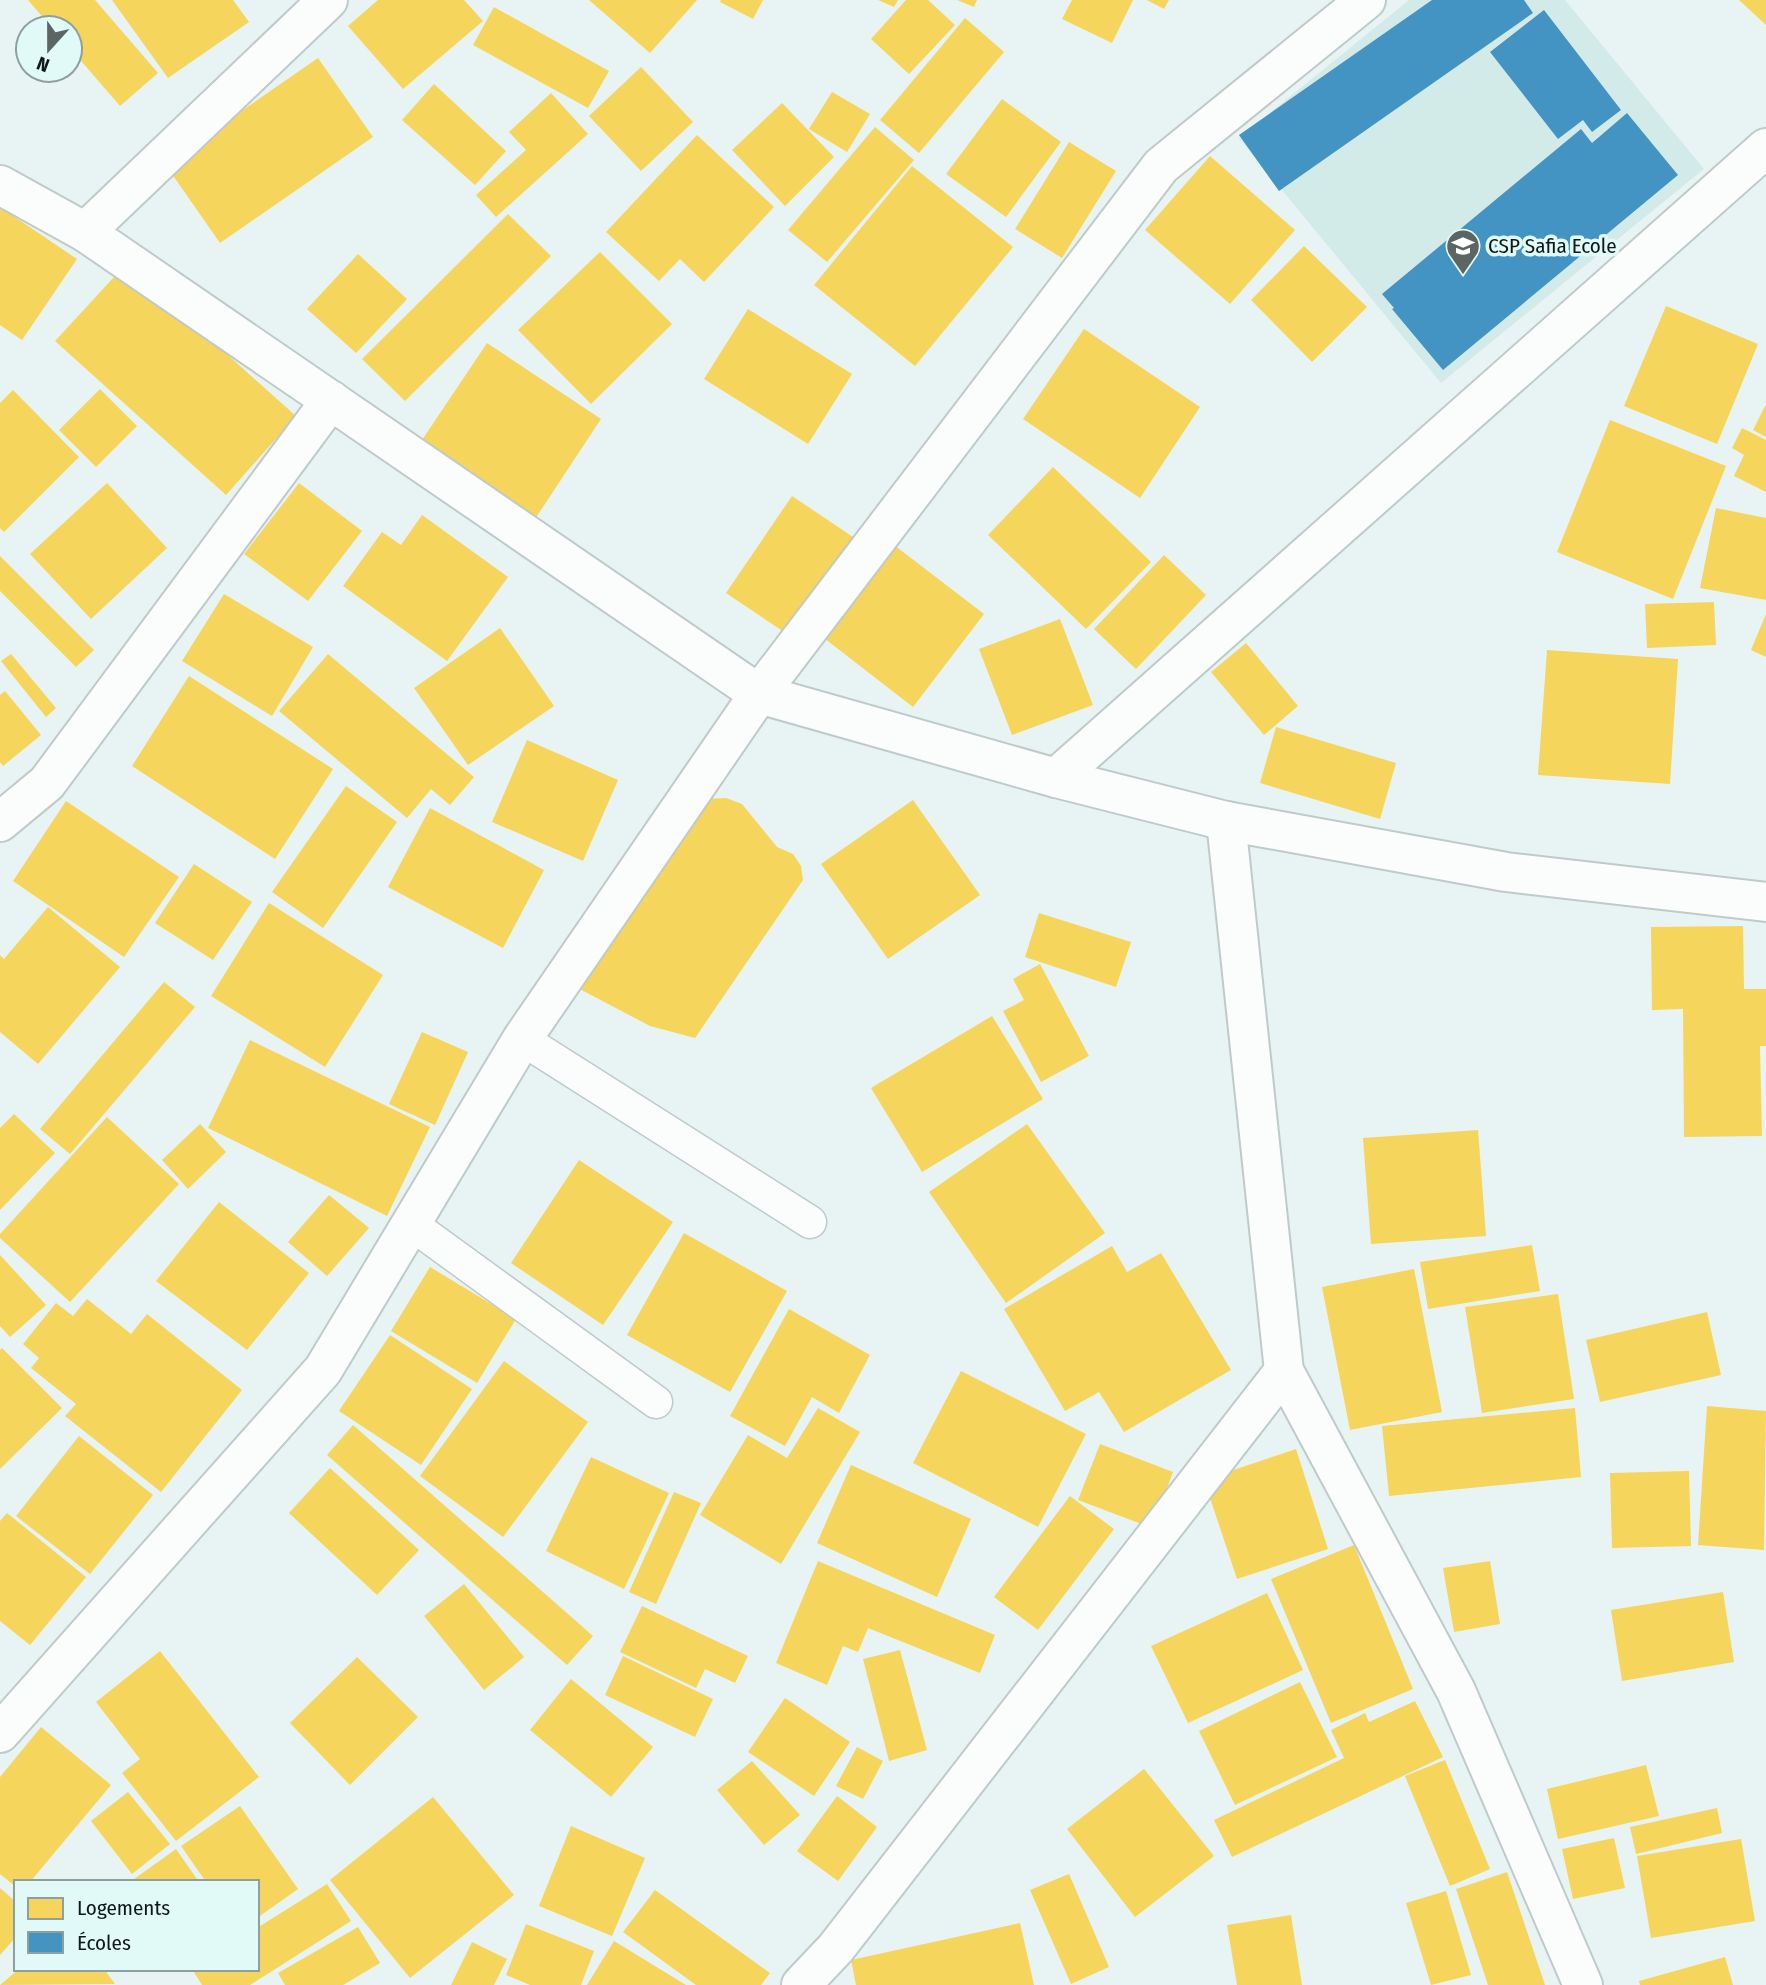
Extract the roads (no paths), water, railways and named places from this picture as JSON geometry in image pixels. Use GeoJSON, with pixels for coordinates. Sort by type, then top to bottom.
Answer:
{"type":"FeatureCollection","features":[{"type":"Feature","properties":{"kind":"street"},"geometry":{"type":"LineString","coordinates":[[85,232],[328,0]]}},
{"type":"Feature","properties":{"kind":"street"},"geometry":{"type":"LineString","coordinates":[[0,1733],[323,1370],[522,1039],[759,694],[1161,166],[1366,0]]}},
{"type":"Feature","properties":{"kind":"street"},"geometry":{"type":"LineString","coordinates":[[1056,778],[1766,148]]}},
{"type":"Feature","properties":{"kind":"street"},"geometry":{"type":"LineString","coordinates":[[0,185],[85,232],[759,694],[1056,778],[1226,821],[1506,872],[1766,902]]}},
{"type":"Feature","properties":{"kind":"street"},"geometry":{"type":"LineString","coordinates":[[0,822],[47,783],[331,400]]}},
{"type":"Feature","properties":{"kind":"street"},"geometry":{"type":"LineString","coordinates":[[1226,821],[1284,1371],[1456,1691],[1583,1985]]}},
{"type":"Feature","properties":{"kind":"street"},"geometry":{"type":"LineString","coordinates":[[801,1985],[836,1948],[1284,1371]]}},
{"type":"Feature","properties":{"kind":"lane"},"geometry":{"type":"LineString","coordinates":[[522,1039],[810,1222]]}},
{"type":"Feature","properties":{"kind":"lane"},"geometry":{"type":"LineString","coordinates":[[411,1224],[656,1402]]}},
{"type":"Feature","properties":{"kind":"place","name":"CSP Safia Ecole"},"geometry":{"type":"Point","coordinates":[1463,276]}}]}
